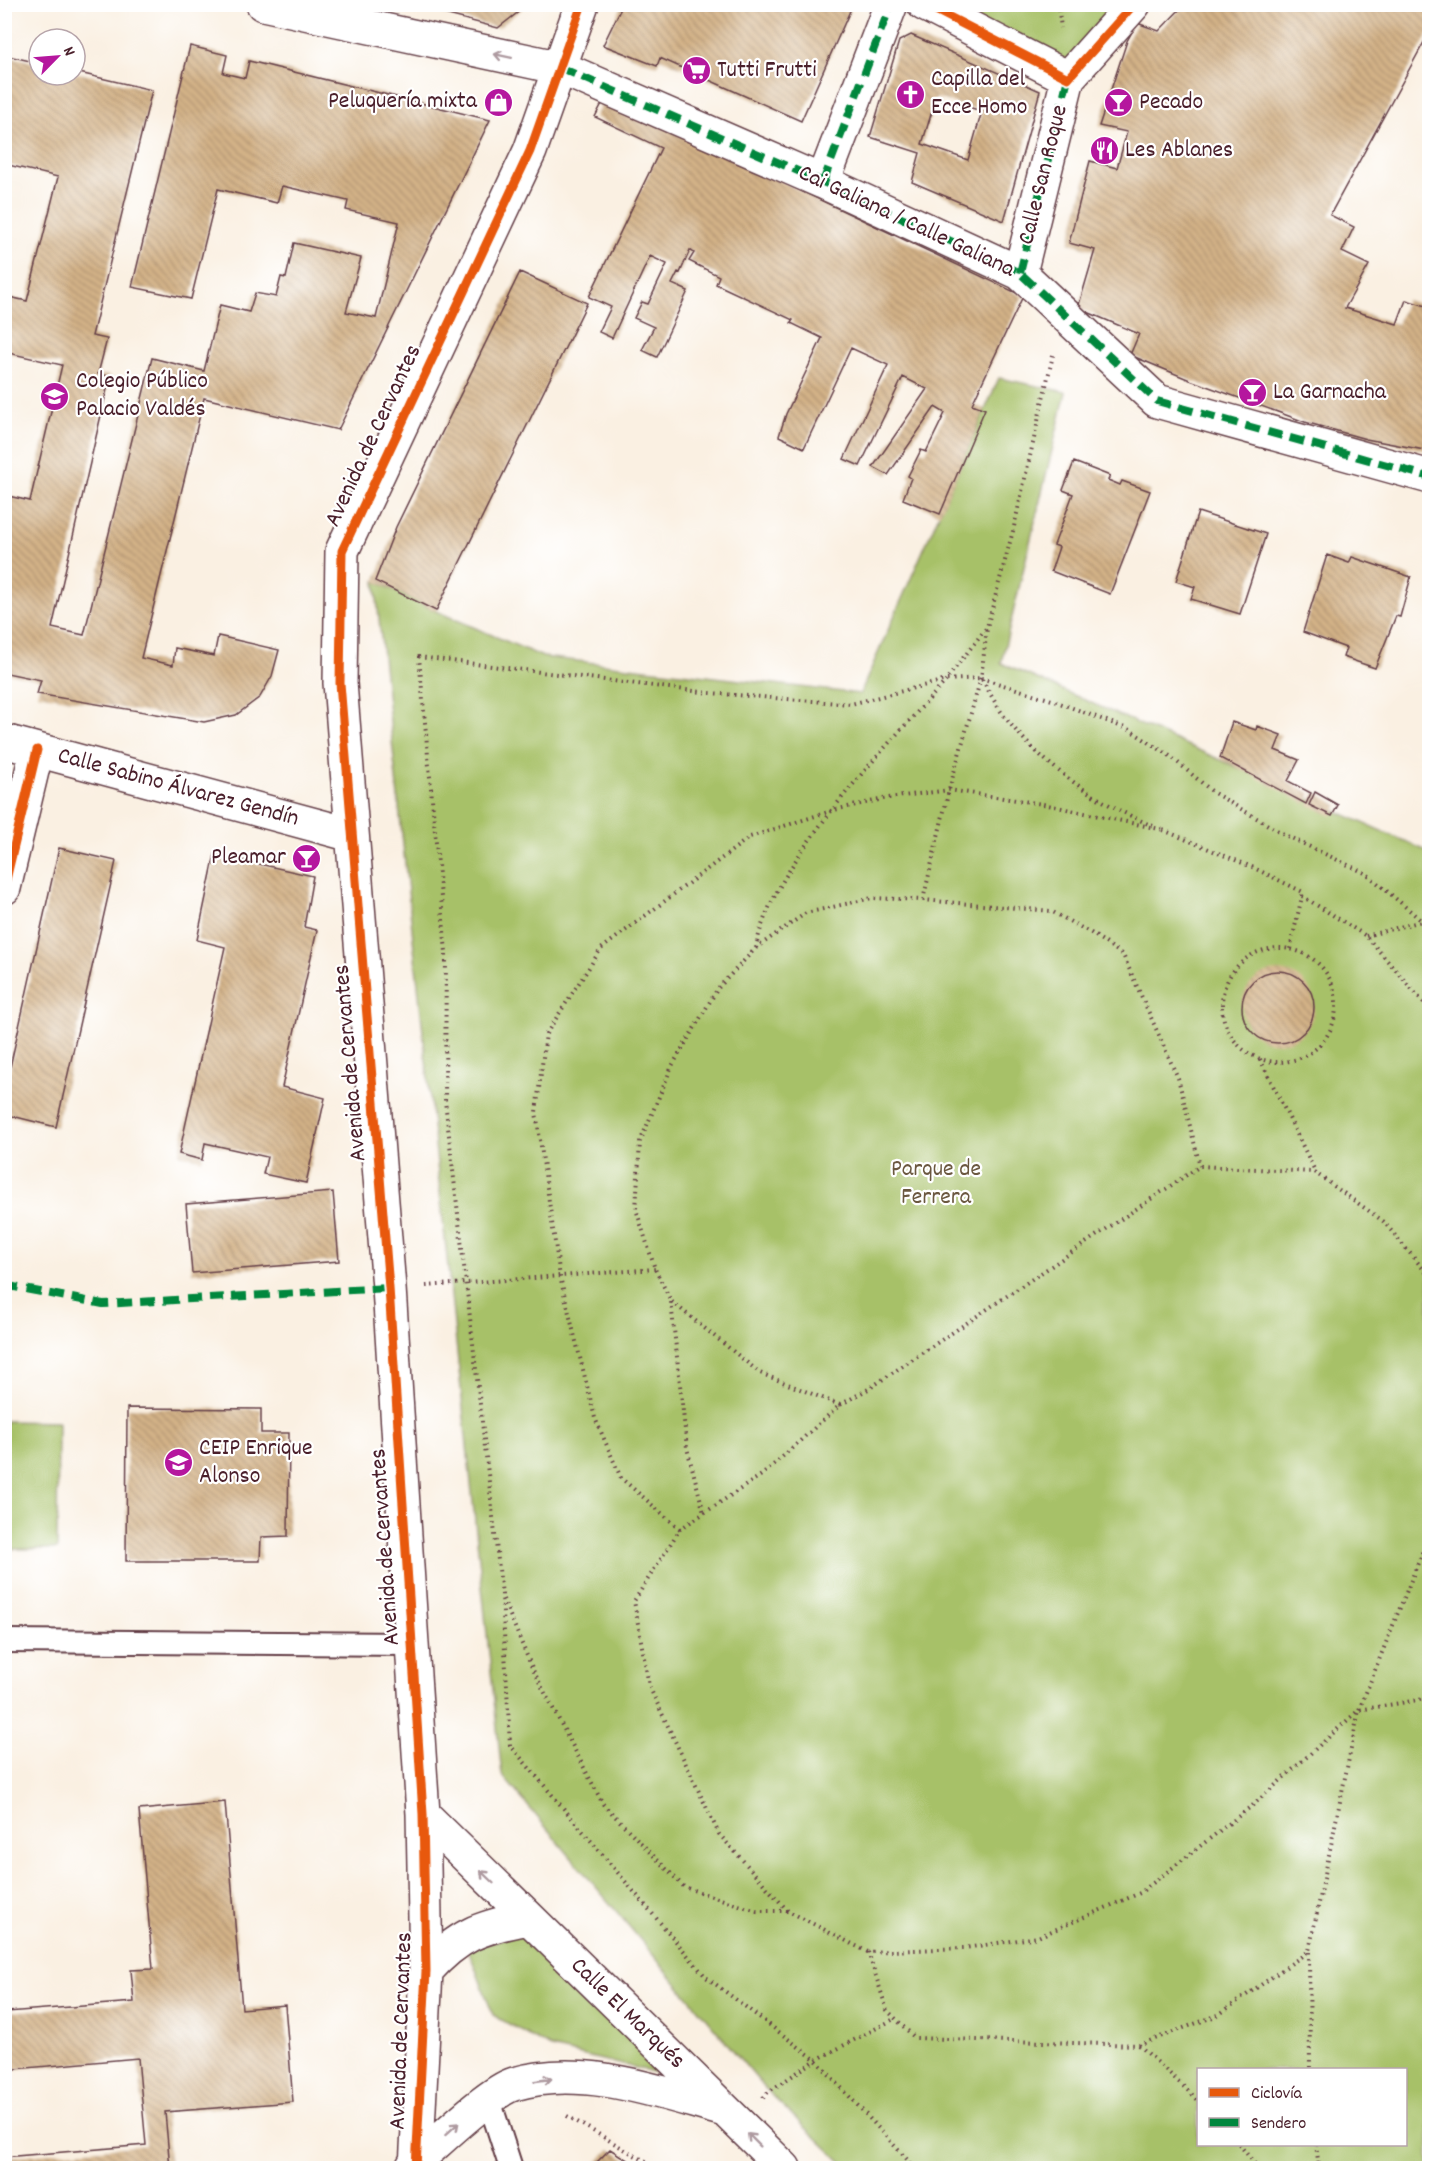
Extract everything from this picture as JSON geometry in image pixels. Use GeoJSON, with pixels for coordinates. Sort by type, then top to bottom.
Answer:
{"type":"FeatureCollection","features":[{"type":"Feature","properties":{"kind":"street","name":"Cai Galiana / Calle Galiana"},"geometry":{"type":"LineString","coordinates":[[263,4],[561,68],[823,183],[1020,273],[1157,401],[1430,477]]}},
{"type":"Feature","properties":{"kind":"street","name":"Avenida de Cervantes"},"geometry":{"type":"LineString","coordinates":[[415,2166],[426,1971],[423,1814],[389,1288],[339,683],[342,551],[530,151],[582,4]]}},
{"type":"Feature","properties":{"kind":"street"},"geometry":{"type":"LineString","coordinates":[[823,183],[891,4]]}},
{"type":"Feature","properties":{"kind":"street"},"geometry":{"type":"LineString","coordinates":[[924,4],[1068,78],[1134,4]]}},
{"type":"Feature","properties":{"kind":"street","name":"Calle San Roque"},"geometry":{"type":"LineString","coordinates":[[1020,273],[1068,78]]}},
{"type":"Feature","properties":{"kind":"street","name":"Calle Sabino Álvarez Gendín"},"geometry":{"type":"LineString","coordinates":[[4,741],[352,835]]}},
{"type":"Feature","properties":{"kind":"street"},"geometry":{"type":"LineString","coordinates":[[4,888],[37,750]]}},
{"type":"Feature","properties":{"kind":"street","name":"Calle El Marqués"},"geometry":{"type":"LineString","coordinates":[[423,1814],[784,2169]]}},
{"type":"Feature","properties":{"kind":"street"},"geometry":{"type":"LineString","coordinates":[[426,1971],[443,1952],[484,1927],[528,1918]]}},
{"type":"Feature","properties":{"kind":"street","name":"Calle El Marqués"},"geometry":{"type":"LineString","coordinates":[[415,2166],[489,2100],[512,2084],[557,2078],[624,2082],[733,2119]]}},
{"type":"Feature","properties":{"kind":"lane"},"geometry":{"type":"LineString","coordinates":[[4,1641],[411,1644]]}},
{"type":"Feature","properties":{"kind":"lane"},"geometry":{"type":"LineString","coordinates":[[489,2100],[511,2169]]}},
{"type":"Feature","properties":{"kind":"path"},"geometry":{"type":"LineString","coordinates":[[923,900],[949,790],[981,678],[987,627],[1013,531],[1044,386],[1065,315]]}},
{"type":"Feature","properties":{"kind":"path"},"geometry":{"type":"LineString","coordinates":[[756,948],[758,935],[785,875],[834,810],[888,744],[946,680],[987,627]]}},
{"type":"Feature","properties":{"kind":"path"},"geometry":{"type":"LineString","coordinates":[[915,2169],[816,2060],[706,1977],[510,1745],[502,1596],[445,1101],[446,952],[419,657],[710,693],[851,704],[946,680],[981,678],[1052,700],[1130,730],[1170,756],[1214,793],[1287,836],[1367,874],[1430,929]]}},
{"type":"Feature","properties":{"kind":"path"},"geometry":{"type":"LineString","coordinates":[[981,678],[1007,721],[1054,767],[1112,809],[1252,867],[1303,892],[1290,949]]}},
{"type":"Feature","properties":{"kind":"path"},"geometry":{"type":"LineString","coordinates":[[680,1529],[621,1478],[595,1418],[560,1277],[536,1112],[546,1034],[601,949],[750,837],[834,810],[888,798],[949,790],[1043,804],[1164,830]]}},
{"type":"Feature","properties":{"kind":"path"},"geometry":{"type":"LineString","coordinates":[[1302,896],[1366,936],[1430,1010]]}},
{"type":"Feature","properties":{"kind":"path"},"geometry":{"type":"LineString","coordinates":[[704,1514],[687,1448],[671,1301],[655,1269],[636,1209],[640,1142],[672,1066],[718,987],[756,948],[806,913],[872,898],[1051,911],[1123,955],[1178,1078],[1200,1166]]}},
{"type":"Feature","properties":{"kind":"path"},"geometry":{"type":"LineString","coordinates":[[1366,936],[1430,919]]}},
{"type":"Feature","properties":{"kind":"path"},"geometry":{"type":"LineString","coordinates":[[1271,949],[1290,949],[1308,956],[1323,968],[1334,993],[1335,1021],[1320,1044],[1297,1059],[1278,1062],[1260,1058],[1243,1049],[1231,1035],[1223,1018],[1225,989],[1239,965],[1253,954],[1271,949]]}},
{"type":"Feature","properties":{"kind":"path"},"geometry":{"type":"LineString","coordinates":[[1260,1058],[1316,1174],[1383,1221],[1430,1276]]}},
{"type":"Feature","properties":{"kind":"path"},"geometry":{"type":"LineString","coordinates":[[1316,1174],[1200,1166],[880,1382],[840,1405],[763,1474],[680,1529],[634,1601],[649,1686],[719,1834],[788,1911],[868,1952],[964,1948],[1038,1937],[1140,1893],[1253,1805],[1359,1710],[1430,1698]]}},
{"type":"Feature","properties":{"kind":"path"},"geometry":{"type":"LineString","coordinates":[[389,1288],[655,1269]]}},
{"type":"Feature","properties":{"kind":"path"},"geometry":{"type":"LineString","coordinates":[[671,1301],[760,1373],[840,1405]]}},
{"type":"Feature","properties":{"kind":"path"},"geometry":{"type":"LineString","coordinates":[[1310,2068],[1309,1951],[1359,1710],[1430,1533]]}},
{"type":"Feature","properties":{"kind":"path"},"geometry":{"type":"LineString","coordinates":[[502,1596],[533,1670],[603,1804],[684,1887],[757,1911],[788,1911]]}},
{"type":"Feature","properties":{"kind":"path"},"geometry":{"type":"LineString","coordinates":[[868,1952],[887,2010],[915,2038],[1139,2045],[1218,2015],[1309,1951]]}},
{"type":"Feature","properties":{"kind":"path"},"geometry":{"type":"LineString","coordinates":[[733,2119],[816,2060],[896,2018]]}},
{"type":"Feature","properties":{"kind":"path"},"geometry":{"type":"LineString","coordinates":[[1139,2045],[1197,2099]]}},
{"type":"Feature","properties":{"kind":"path"},"geometry":{"type":"LineString","coordinates":[[564,2114],[657,2169]]}},
{"type":"Feature","properties":{"kind":"path"},"geometry":{"type":"LineString","coordinates":[[1240,2146],[1258,2169]]}},
{"type":"Feature","properties":{"kind":"path"},"geometry":{"type":"LineString","coordinates":[[1316,2146],[1319,2169]]}},
{"type":"Feature","properties":{"kind":"green space"},"geometry":{"type":"Polygon","coordinates":[[[924,5],[1134,5],[1068,78],[924,5]]]}},
{"type":"Feature","properties":{"kind":"green space","name":"Parque de Ferrera"},"geometry":{"type":"Polygon","coordinates":[[[999,378],[1066,392],[1001,663],[1429,852],[1429,2168],[848,2168],[768,2092],[502,1775],[375,581],[436,611],[543,657],[860,694],[999,378]]]}},
{"type":"Feature","properties":{"kind":"green space"},"geometry":{"type":"Polygon","coordinates":[[[5,1421],[58,1422],[57,1549],[5,1549],[5,1421]]]}},
{"type":"Feature","properties":{"kind":"green space"},"geometry":{"type":"Polygon","coordinates":[[[515,1935],[534,1937],[679,2078],[551,2048],[493,2015],[468,1949],[515,1935]]]}},
{"type":"Feature","properties":{"kind":"building"},"geometry":{"type":"Polygon","coordinates":[[[406,4],[523,4],[521,10],[498,28],[406,4]]]}},
{"type":"Feature","properties":{"kind":"building"},"geometry":{"type":"Polygon","coordinates":[[[623,4],[853,4],[801,121],[660,58],[657,66],[603,45],[623,4]]]}},
{"type":"Feature","properties":{"kind":"building"},"geometry":{"type":"Polygon","coordinates":[[[1185,4],[1430,4],[1430,31],[1330,215],[1354,227],[1342,252],[1369,265],[1345,308],[1397,324],[1406,300],[1430,307],[1430,451],[1366,439],[1305,422],[1190,380],[1130,355],[1139,334],[1078,308],[1095,250],[1069,243],[1090,161],[1117,168],[1127,132],[1099,126],[1127,41],[1137,23],[1159,31],[1185,4]]]}},
{"type":"Feature","properties":{"kind":"building"},"geometry":{"type":"Polygon","coordinates":[[[911,35],[1040,91],[1004,221],[912,182],[920,153],[870,137],[899,41],[911,35]],[[936,98],[922,144],[968,160],[982,111],[936,98]]]}},
{"type":"Feature","properties":{"kind":"building"},"geometry":{"type":"Polygon","coordinates":[[[190,46],[227,55],[223,73],[245,78],[249,61],[490,120],[338,430],[204,398],[141,658],[173,665],[175,648],[214,656],[218,636],[279,650],[272,676],[260,697],[236,715],[204,722],[37,694],[41,680],[7,673],[4,678],[4,495],[30,501],[62,365],[4,352],[4,317],[9,297],[27,301],[58,177],[4,164],[4,55],[27,60],[27,87],[87,87],[87,75],[152,90],[92,336],[107,339],[98,374],[110,376],[52,628],[84,635],[152,358],[204,371],[220,305],[249,312],[255,293],[276,297],[281,277],[286,278],[294,243],[361,258],[346,312],[376,318],[399,222],[346,210],[348,201],[282,186],[277,203],[218,189],[191,299],[132,287],[190,46]]]}},
{"type":"Feature","properties":{"kind":"building"},"geometry":{"type":"Polygon","coordinates":[[[605,98],[1023,296],[972,404],[985,409],[940,514],[903,499],[911,478],[908,476],[921,450],[926,452],[945,413],[935,407],[888,475],[873,467],[927,389],[903,377],[860,466],[844,459],[888,365],[851,348],[804,448],[779,436],[786,414],[822,338],[791,323],[793,320],[716,284],[719,276],[689,261],[694,253],[690,250],[680,273],[678,272],[672,284],[688,291],[657,357],[642,350],[654,327],[634,318],[642,302],[648,304],[667,264],[650,256],[612,338],[599,332],[611,307],[589,297],[661,148],[595,117],[605,98]]]}},
{"type":"Feature","properties":{"kind":"building"},"geometry":{"type":"Polygon","coordinates":[[[520,272],[587,303],[436,611],[375,581],[396,527],[520,272]]]}},
{"type":"Feature","properties":{"kind":"building"},"geometry":{"type":"Polygon","coordinates":[[[1074,462],[1110,476],[1108,480],[1120,485],[1122,481],[1150,491],[1110,594],[1051,571],[1059,547],[1054,545],[1073,494],[1063,490],[1074,462]]]}},
{"type":"Feature","properties":{"kind":"building"},"geometry":{"type":"Polygon","coordinates":[[[1198,512],[1266,534],[1240,614],[1191,599],[1195,587],[1176,581],[1198,512]]]}},
{"type":"Feature","properties":{"kind":"building"},"geometry":{"type":"Polygon","coordinates":[[[1327,555],[1349,563],[1352,557],[1411,577],[1400,617],[1396,616],[1375,668],[1343,657],[1346,648],[1303,632],[1327,555]]]}},
{"type":"Feature","properties":{"kind":"building"},"geometry":{"type":"Polygon","coordinates":[[[1232,722],[1256,730],[1257,726],[1281,735],[1275,750],[1299,760],[1288,781],[1311,793],[1306,804],[1220,758],[1232,722]]]}},
{"type":"Feature","properties":{"kind":"building"},"geometry":{"type":"Polygon","coordinates":[[[1315,792],[1338,805],[1332,816],[1309,805],[1315,792]]]}},
{"type":"Feature","properties":{"kind":"building"},"geometry":{"type":"Polygon","coordinates":[[[59,848],[116,861],[56,1127],[4,1114],[4,1094],[59,848]]]}},
{"type":"Feature","properties":{"kind":"building"},"geometry":{"type":"Polygon","coordinates":[[[215,854],[313,876],[304,927],[317,930],[282,1087],[325,1098],[306,1183],[263,1174],[267,1157],[205,1143],[202,1160],[179,1154],[225,947],[197,940],[215,854]]]}},
{"type":"Feature","properties":{"kind":"building"},"geometry":{"type":"Polygon","coordinates":[[[1278,971],[1298,977],[1308,987],[1314,1007],[1308,1027],[1298,1037],[1278,1043],[1258,1037],[1248,1027],[1242,1007],[1248,987],[1258,977],[1278,971]]]}},
{"type":"Feature","properties":{"kind":"building"},"geometry":{"type":"Polygon","coordinates":[[[333,1192],[339,1261],[192,1273],[186,1204],[333,1192]]]}},
{"type":"Feature","properties":{"kind":"building"},"geometry":{"type":"Polygon","coordinates":[[[127,1408],[261,1409],[261,1433],[289,1433],[288,1536],[261,1537],[260,1561],[126,1561],[127,1408]]]}},
{"type":"Feature","properties":{"kind":"building"},"geometry":{"type":"Polygon","coordinates":[[[225,1802],[242,2009],[285,2005],[293,2102],[165,2112],[170,2168],[4,2168],[4,2157],[146,2145],[138,2058],[4,2070],[4,2002],[7,2012],[134,2002],[131,1970],[153,1969],[139,1810],[225,1802]]]}},
{"type":"Feature","properties":{"kind":"building"},"geometry":{"type":"Polygon","coordinates":[[[610,2149],[640,2168],[591,2168],[610,2149]]]}},
{"type":"Feature","properties":{"kind":"marked path"},"geometry":{"type":"LineString","coordinates":[[823,182],[891,4]]}},
{"type":"Feature","properties":{"kind":"marked path"},"geometry":{"type":"LineString","coordinates":[[561,68],[823,182],[1020,273],[1157,401],[1430,477]]}},
{"type":"Feature","properties":{"kind":"marked path"},"geometry":{"type":"LineString","coordinates":[[1020,273],[1068,78]]}},
{"type":"Feature","properties":{"kind":"marked path"},"geometry":{"type":"LineString","coordinates":[[4,1285],[103,1304],[389,1288]]}},
{"type":"Feature","properties":{"kind":"cycle path"},"geometry":{"type":"LineString","coordinates":[[416,2168],[426,1971],[423,1814],[389,1288],[340,683],[342,551],[530,151],[582,4]]}},
{"type":"Feature","properties":{"kind":"cycle path"},"geometry":{"type":"LineString","coordinates":[[924,4],[1068,78],[1134,4]]}},
{"type":"Feature","properties":{"kind":"cycle path"},"geometry":{"type":"LineString","coordinates":[[4,888],[37,750]]}},
{"type":"Feature","properties":{"kind":"place","name":"Tutti Frutti"},"geometry":{"type":"Point","coordinates":[696,71]}},
{"type":"Feature","properties":{"kind":"place","name":"Capilla del Ecce Homo"},"geometry":{"type":"Point","coordinates":[910,94]}},
{"type":"Feature","properties":{"kind":"place","name":"Peluquería mixta"},"geometry":{"type":"Point","coordinates":[498,102]}},
{"type":"Feature","properties":{"kind":"place","name":"Pecado"},"geometry":{"type":"Point","coordinates":[1118,103]}},
{"type":"Feature","properties":{"kind":"place","name":"Les Ablanes"},"geometry":{"type":"Point","coordinates":[1104,151]}},
{"type":"Feature","properties":{"kind":"place","name":"La Garnacha"},"geometry":{"type":"Point","coordinates":[1252,393]}},
{"type":"Feature","properties":{"kind":"place","name":"Colegio Público Palacio Valdés"},"geometry":{"type":"Point","coordinates":[55,396]}},
{"type":"Feature","properties":{"kind":"place","name":"Pleamar"},"geometry":{"type":"Point","coordinates":[307,858]}},
{"type":"Feature","properties":{"kind":"place","name":"CEIP Enrique Alonso"},"geometry":{"type":"Point","coordinates":[178,1463]}}]}
